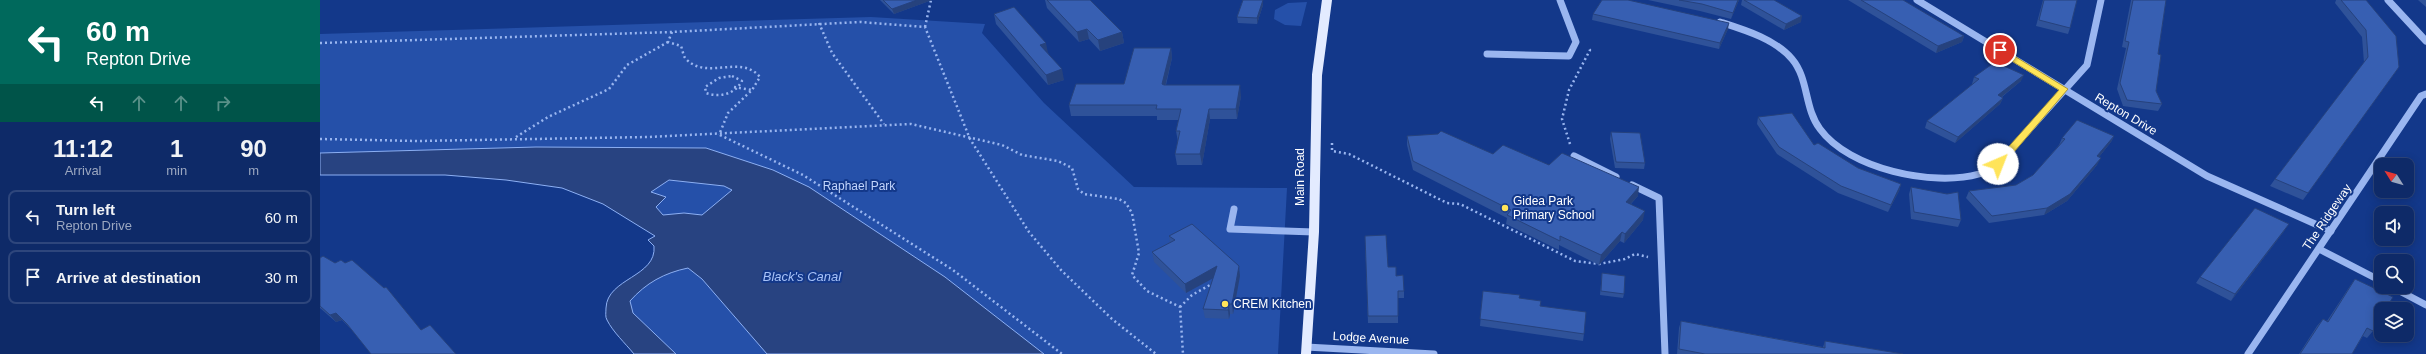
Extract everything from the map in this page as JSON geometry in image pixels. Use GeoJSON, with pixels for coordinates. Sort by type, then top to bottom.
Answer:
{"type":"FeatureCollection","features":[{"type":"Feature","properties":{"kind":"main road","name":"Main Road"},"geometry":{"type":"LineString","coordinates":[[1306,350],[1314,232],[1314,154],[1317,75],[1327,0]]}},
{"type":"Feature","properties":{"kind":"street"},"geometry":{"type":"LineString","coordinates":[[1487,54],[1568,56],[1576,42],[1560,0]]}},
{"type":"Feature","properties":{"kind":"street","name":"Repton Drive"},"geometry":{"type":"LineString","coordinates":[[1917,0],[2207,176],[2331,231]]}},
{"type":"Feature","properties":{"kind":"street"},"geometry":{"type":"LineString","coordinates":[[1712,20],[1745,30],[1771,42],[1799,67],[1804,80],[1808,106],[1823,134],[1852,154],[1882,167],[1924,177],[1955,179],[1981,174],[1998,164],[2087,65],[2101,0]]}},
{"type":"Feature","properties":{"kind":"street"},"geometry":{"type":"LineString","coordinates":[[2388,0],[2426,41]]}},
{"type":"Feature","properties":{"kind":"street","name":"The Ridgeway"},"geometry":{"type":"LineString","coordinates":[[2248,354],[2421,96],[2426,94]]}},
{"type":"Feature","properties":{"kind":"street"},"geometry":{"type":"LineString","coordinates":[[1574,156],[1659,198],[1665,354]]}},
{"type":"Feature","properties":{"kind":"street"},"geometry":{"type":"LineString","coordinates":[[1234,209],[1230,229],[1314,232]]}},
{"type":"Feature","properties":{"kind":"street"},"geometry":{"type":"LineString","coordinates":[[2319,249],[2374,277]]}},
{"type":"Feature","properties":{"kind":"street"},"geometry":{"type":"LineString","coordinates":[[2405,294],[2426,305]]}},
{"type":"Feature","properties":{"kind":"street","name":"Lodge Avenue"},"geometry":{"type":"LineString","coordinates":[[1306,350],[1434,354]]}},
{"type":"Feature","properties":{"kind":"path"},"geometry":{"type":"LineString","coordinates":[[931,0],[924,27],[970,139],[1040,247],[1112,319],[1156,354]]}},
{"type":"Feature","properties":{"kind":"path"},"geometry":{"type":"LineString","coordinates":[[320,43],[672,32],[819,23],[860,22],[924,27]]}},
{"type":"Feature","properties":{"kind":"path"},"geometry":{"type":"LineString","coordinates":[[819,23],[832,53],[884,124]]}},
{"type":"Feature","properties":{"kind":"path"},"geometry":{"type":"LineString","coordinates":[[516,138],[548,117],[609,89],[616,83],[622,69],[628,64],[658,50],[668,42],[672,32]]}},
{"type":"Feature","properties":{"kind":"path"},"geometry":{"type":"LineString","coordinates":[[668,42],[681,46],[686,60],[700,67],[751,68],[758,72],[760,77],[752,90],[728,113],[719,135]]}},
{"type":"Feature","properties":{"kind":"path"},"geometry":{"type":"LineString","coordinates":[[1574,156],[1562,119],[1569,90],[1590,50]]}},
{"type":"Feature","properties":{"kind":"path"},"geometry":{"type":"LineString","coordinates":[[725,76],[741,79],[742,81],[738,88],[720,95],[709,95],[705,90],[711,81],[725,76]]}},
{"type":"Feature","properties":{"kind":"path"},"geometry":{"type":"LineString","coordinates":[[734,87],[752,90]]}},
{"type":"Feature","properties":{"kind":"path"},"geometry":{"type":"LineString","coordinates":[[320,139],[418,141],[719,135],[862,128],[884,124],[916,125],[970,139],[1002,144],[1022,155],[1045,158],[1068,164],[1075,174],[1078,189],[1084,194],[1119,199],[1126,203],[1132,213],[1139,253],[1132,275],[1136,283],[1156,297],[1180,307]]}},
{"type":"Feature","properties":{"kind":"path"},"geometry":{"type":"LineString","coordinates":[[719,135],[803,176],[953,270],[1062,354]]}},
{"type":"Feature","properties":{"kind":"path"},"geometry":{"type":"LineString","coordinates":[[1332,151],[1349,154],[1447,203],[1460,204],[1575,261],[1599,264],[1625,259],[1635,254],[1662,260]]}},
{"type":"Feature","properties":{"kind":"path"},"geometry":{"type":"LineString","coordinates":[[1184,354],[1180,323],[1180,307],[1192,295],[1210,285]]}},
{"type":"Feature","properties":{"kind":"green space"},"geometry":{"type":"Polygon","coordinates":[[[1307,2],[1301,26],[1285,25],[1274,19],[1275,10],[1288,3],[1307,2]]]}},
{"type":"Feature","properties":{"kind":"green space","name":"Raphael Park"},"geometry":{"type":"Polygon","coordinates":[[[871,17],[985,24],[982,33],[1044,103],[1134,187],[1287,188],[1278,354],[634,354],[610,324],[606,317],[606,308],[608,298],[614,290],[647,265],[653,256],[654,246],[648,240],[655,236],[603,204],[562,188],[506,180],[445,175],[320,175],[320,34],[871,17]]]}},
{"type":"Feature","properties":{"kind":"water","name":"Black's Canal"},"geometry":{"type":"Polygon","coordinates":[[[536,147],[706,148],[773,170],[809,187],[945,277],[1044,354],[767,354],[702,279],[688,268],[663,276],[642,289],[630,301],[633,313],[676,354],[634,354],[610,324],[606,317],[606,308],[608,298],[614,290],[648,265],[653,256],[654,246],[648,240],[655,236],[603,204],[562,188],[506,180],[445,175],[320,175],[320,153],[536,147]],[[669,180],[651,192],[666,197],[656,207],[663,215],[684,213],[702,215],[732,190],[724,186],[669,180]]]}},
{"type":"Feature","properties":{"kind":"building"},"geometry":{"type":"Polygon","coordinates":[[[883,0],[917,0],[892,9],[883,0]]]}},
{"type":"Feature","properties":{"kind":"building"},"geometry":{"type":"Polygon","coordinates":[[[1047,0],[1090,0],[1122,32],[1098,40],[1087,29],[1077,32],[1047,0]]]}},
{"type":"Feature","properties":{"kind":"building"},"geometry":{"type":"Polygon","coordinates":[[[1243,0],[1263,0],[1257,18],[1237,17],[1243,0]]]}},
{"type":"Feature","properties":{"kind":"building"},"geometry":{"type":"Polygon","coordinates":[[[1602,0],[1628,0],[1729,23],[1720,43],[1593,14],[1602,0]]]}},
{"type":"Feature","properties":{"kind":"building"},"geometry":{"type":"Polygon","coordinates":[[[1679,0],[1738,0],[1733,13],[1702,4],[1679,0]]]}},
{"type":"Feature","properties":{"kind":"building"},"geometry":{"type":"Polygon","coordinates":[[[1744,0],[1774,0],[1802,16],[1786,24],[1744,0]]]}},
{"type":"Feature","properties":{"kind":"building"},"geometry":{"type":"Polygon","coordinates":[[[1861,0],[1903,0],[1964,36],[1938,46],[1861,0]]]}},
{"type":"Feature","properties":{"kind":"building"},"geometry":{"type":"Polygon","coordinates":[[[2044,0],[2077,0],[2070,28],[2039,20],[2044,0]]]}},
{"type":"Feature","properties":{"kind":"building"},"geometry":{"type":"Polygon","coordinates":[[[2133,0],[2166,0],[2158,54],[2161,55],[2156,91],[2162,104],[2127,100],[2120,83],[2129,42],[2125,41],[2133,0]]]}},
{"type":"Feature","properties":{"kind":"building"},"geometry":{"type":"Polygon","coordinates":[[[2341,0],[2366,0],[2396,36],[2399,67],[2308,193],[2275,179],[2368,57],[2366,30],[2341,0]]]}},
{"type":"Feature","properties":{"kind":"building"},"geometry":{"type":"Polygon","coordinates":[[[1014,7],[1046,43],[1040,45],[1062,69],[1046,75],[994,14],[1014,7]]]}},
{"type":"Feature","properties":{"kind":"building"},"geometry":{"type":"Polygon","coordinates":[[[1134,48],[1171,48],[1162,84],[1164,85],[1240,85],[1236,109],[1209,109],[1200,154],[1175,154],[1180,131],[1176,131],[1181,109],[1156,109],[1157,105],[1069,105],[1076,84],[1124,84],[1134,48]]]}},
{"type":"Feature","properties":{"kind":"building"},"geometry":{"type":"Polygon","coordinates":[[[1995,62],[2024,75],[1998,95],[2003,98],[1958,137],[1927,121],[1979,79],[1974,77],[1995,62]]]}},
{"type":"Feature","properties":{"kind":"building"},"geometry":{"type":"Polygon","coordinates":[[[1792,113],[1814,145],[1818,143],[1858,168],[1901,184],[1891,205],[1841,186],[1779,147],[1758,117],[1792,113]]]}},
{"type":"Feature","properties":{"kind":"building"},"geometry":{"type":"Polygon","coordinates":[[[2077,120],[2114,136],[2097,156],[2101,158],[2070,194],[2047,208],[1992,216],[1969,191],[2016,185],[2033,175],[2065,139],[2062,138],[2077,120]]]}},
{"type":"Feature","properties":{"kind":"building"},"geometry":{"type":"Polygon","coordinates":[[[1441,131],[1493,154],[1503,145],[1549,165],[1562,153],[1639,187],[1626,202],[1645,211],[1625,234],[1622,232],[1601,255],[1560,236],[1560,241],[1507,215],[1511,210],[1413,161],[1407,136],[1438,134],[1441,131]]]}},
{"type":"Feature","properties":{"kind":"building"},"geometry":{"type":"Polygon","coordinates":[[[1611,132],[1640,133],[1645,163],[1616,162],[1611,132]]]}},
{"type":"Feature","properties":{"kind":"building"},"geometry":{"type":"Polygon","coordinates":[[[1911,187],[1947,194],[1958,192],[1961,220],[1914,212],[1911,187]]]}},
{"type":"Feature","properties":{"kind":"building"},"geometry":{"type":"Polygon","coordinates":[[[2255,208],[2289,224],[2235,294],[2200,277],[2255,208]]]}},
{"type":"Feature","properties":{"kind":"building"},"geometry":{"type":"Polygon","coordinates":[[[1192,224],[1239,266],[1232,304],[1229,304],[1228,310],[1203,309],[1217,266],[1185,284],[1152,252],[1175,240],[1169,236],[1192,224]]]}},
{"type":"Feature","properties":{"kind":"building"},"geometry":{"type":"Polygon","coordinates":[[[1386,235],[1388,267],[1396,267],[1396,276],[1403,275],[1404,291],[1398,291],[1398,316],[1368,316],[1365,236],[1386,235]]]}},
{"type":"Feature","properties":{"kind":"building"},"geometry":{"type":"Polygon","coordinates":[[[323,256],[335,263],[341,260],[345,263],[352,260],[384,288],[386,287],[421,330],[430,325],[456,354],[371,354],[347,324],[336,313],[330,315],[320,306],[320,258],[323,256]]]}},
{"type":"Feature","properties":{"kind":"building"},"geometry":{"type":"Polygon","coordinates":[[[1602,273],[1625,276],[1624,294],[1601,291],[1602,273]]]}},
{"type":"Feature","properties":{"kind":"building"},"geometry":{"type":"Polygon","coordinates":[[[2355,279],[2374,288],[2374,294],[2387,294],[2393,297],[2390,302],[2374,302],[2374,329],[2373,331],[2367,328],[2352,354],[2300,354],[2323,319],[2328,322],[2355,279]]]}},
{"type":"Feature","properties":{"kind":"building"},"geometry":{"type":"Polygon","coordinates":[[[1483,291],[1520,295],[1519,298],[1541,301],[1540,306],[1586,312],[1584,334],[1480,319],[1483,291]]]}},
{"type":"Feature","properties":{"kind":"building"},"geometry":{"type":"Polygon","coordinates":[[[1681,321],[1825,348],[1825,341],[1903,354],[1705,354],[1679,349],[1681,321]]]}},
{"type":"Feature","properties":{"kind":"place","name":"Gidea Park Primary School"},"geometry":{"type":"Point","coordinates":[1505,208]}},
{"type":"Feature","properties":{"kind":"place","name":"CREM Kitchen"},"geometry":{"type":"Point","coordinates":[1225,304]}},
{"type":"Feature","properties":{"kind":"route"},"geometry":{"type":"LineString","coordinates":[[1998,164],[2019,142],[2064,89],[2000,50]]}}]}
